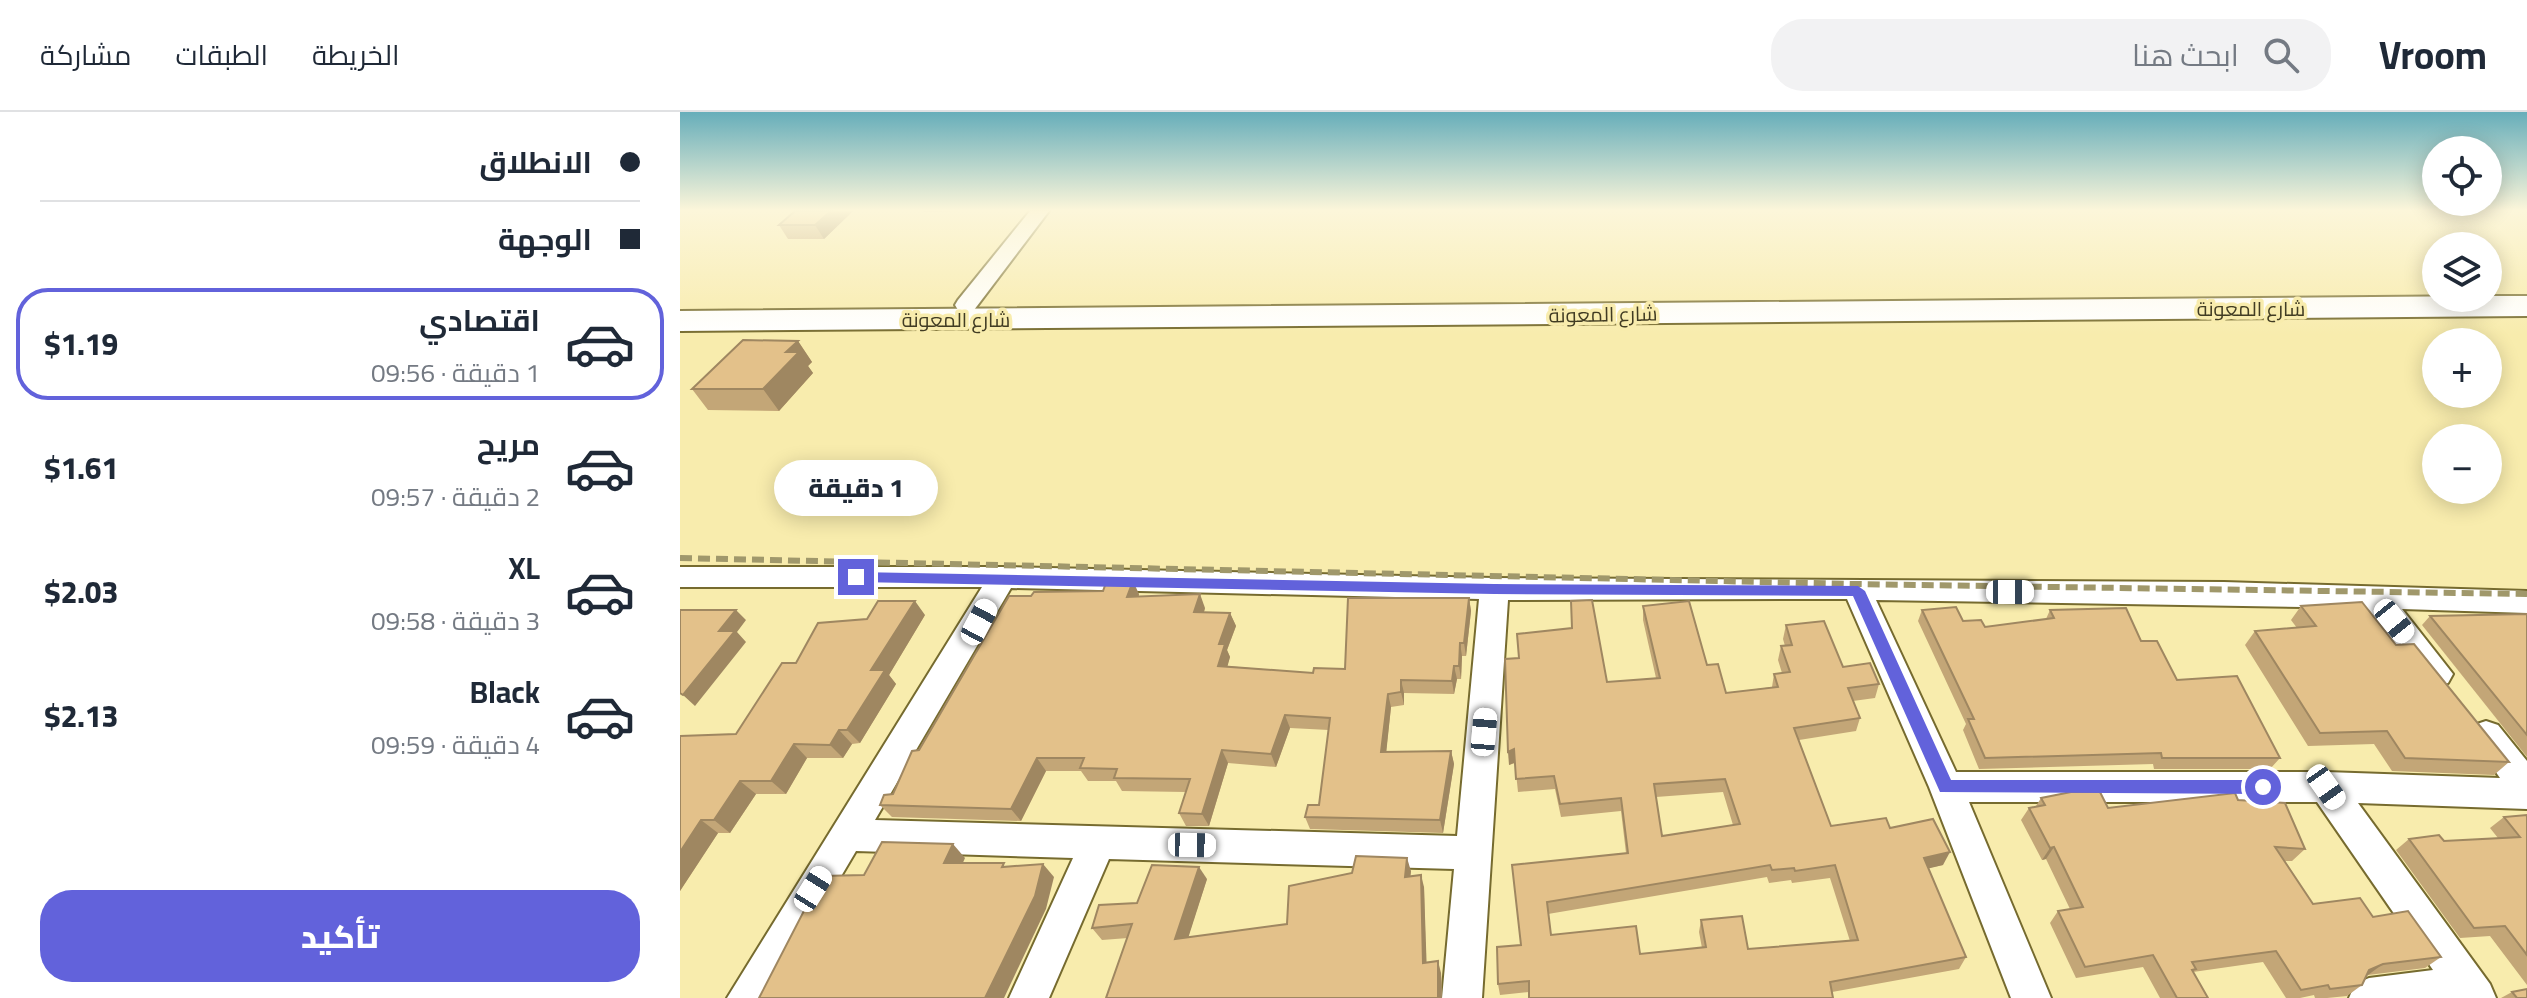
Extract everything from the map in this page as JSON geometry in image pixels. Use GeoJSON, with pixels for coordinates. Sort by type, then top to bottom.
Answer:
{"type":"FeatureCollection","features":[{"type":"Feature","properties":{"kind":"highway"},"geometry":{"type":"LineString","coordinates":[[2502,289],[2527,289]]}},
{"type":"Feature","properties":{"kind":"highway","name":"شارع المعونة"},"geometry":{"type":"LineString","coordinates":[[680,306],[2422,290]]}},
{"type":"Feature","properties":{"kind":"highway","name":"شارع المعونة"},"geometry":{"type":"LineString","coordinates":[[680,321],[2527,306]]}},
{"type":"Feature","properties":{"kind":"street"},"geometry":{"type":"LineString","coordinates":[[966,305],[1007,252]]}},
{"type":"Feature","properties":{"kind":"street"},"geometry":{"type":"LineString","coordinates":[[680,577],[1003,577],[1494,589],[2375,597],[2527,602]]}},
{"type":"Feature","properties":{"kind":"street"},"geometry":{"type":"LineString","coordinates":[[747,998],[1003,577]]}},
{"type":"Feature","properties":{"kind":"street"},"geometry":{"type":"LineString","coordinates":[[1462,998],[1494,589]]}},
{"type":"Feature","properties":{"kind":"street"},"geometry":{"type":"LineString","coordinates":[[1858,591],[1946,787],[2031,998]]}},
{"type":"Feature","properties":{"kind":"street"},"geometry":{"type":"LineString","coordinates":[[2375,597],[2527,787]]}},
{"type":"Feature","properties":{"kind":"street"},"geometry":{"type":"LineString","coordinates":[[1946,787],[2326,787],[2527,794]]}},
{"type":"Feature","properties":{"kind":"street"},"geometry":{"type":"LineString","coordinates":[[2326,787],[2471,992]]}},
{"type":"Feature","properties":{"kind":"street"},"geometry":{"type":"LineString","coordinates":[[847,835],[1473,853]]}},
{"type":"Feature","properties":{"kind":"street"},"geometry":{"type":"LineString","coordinates":[[1029,998],[1098,842]]}},
{"type":"Feature","properties":{"kind":"street"},"geometry":{"type":"LineString","coordinates":[[2369,998],[2471,992]]}},
{"type":"Feature","properties":{"kind":"building"},"geometry":{"type":"Polygon","coordinates":[[[743,340],[798,341],[786,352],[799,352],[763,389],[692,389],[743,340]]]}},
{"type":"Feature","properties":{"kind":"building"},"geometry":{"type":"Polygon","coordinates":[[[1107,580],[1133,581],[1127,597],[1200,594],[1194,612],[1230,613],[1219,644],[1225,644],[1218,666],[1313,673],[1314,668],[1345,669],[1348,598],[1469,598],[1464,643],[1460,643],[1459,666],[1454,666],[1452,681],[1401,680],[1401,692],[1388,694],[1381,752],[1451,751],[1440,820],[1305,817],[1308,805],[1319,805],[1330,718],[1285,715],[1271,754],[1222,750],[1202,814],[1179,813],[1190,779],[1114,778],[1117,769],[1080,768],[1084,758],[1037,758],[1011,809],[880,805],[884,795],[893,794],[912,751],[919,750],[1009,596],[1031,596],[1034,592],[1103,591],[1107,580]]]}},
{"type":"Feature","properties":{"kind":"building"},"geometry":{"type":"Polygon","coordinates":[[[1592,600],[1607,682],[1660,678],[1643,606],[1689,601],[1707,665],[1718,664],[1726,693],[1778,687],[1774,674],[1790,672],[1781,646],[1792,645],[1786,625],[1824,621],[1843,667],[1870,663],[1879,684],[1848,688],[1860,718],[1794,728],[1831,826],[1886,818],[1890,828],[1933,819],[1950,852],[1924,858],[1966,957],[1830,982],[1833,998],[1529,998],[1529,981],[1498,984],[1497,947],[1521,945],[1512,865],[1628,853],[1621,798],[1560,804],[1554,776],[1516,779],[1514,749],[1508,752],[1505,659],[1519,658],[1517,634],[1572,628],[1571,601],[1592,600]],[[1725,779],[1654,784],[1662,836],[1740,824],[1725,779]],[[1770,865],[1547,902],[1551,935],[1636,926],[1640,954],[1706,947],[1701,920],[1742,916],[1748,949],[1858,940],[1835,865],[1795,871],[1794,868],[1772,870],[1770,865]]]}},
{"type":"Feature","properties":{"kind":"building"},"geometry":{"type":"Polygon","coordinates":[[[878,601],[915,601],[871,670],[885,670],[847,730],[839,730],[830,745],[794,744],[771,781],[740,781],[714,820],[701,820],[680,852],[680,736],[736,734],[782,663],[796,663],[818,623],[867,619],[878,601]]]}},
{"type":"Feature","properties":{"kind":"building"},"geometry":{"type":"Polygon","coordinates":[[[2362,602],[2396,645],[2414,644],[2509,762],[2405,758],[2387,731],[2320,733],[2255,631],[2316,626],[2301,606],[2362,602]]]}},
{"type":"Feature","properties":{"kind":"building"},"geometry":{"type":"Polygon","coordinates":[[[1956,607],[1963,621],[1981,620],[1985,627],[2054,618],[2050,610],[2126,608],[2141,641],[2157,641],[2177,680],[2237,676],[2280,758],[2162,758],[2161,753],[1985,758],[1968,719],[1974,719],[1922,610],[1956,607]]]}},
{"type":"Feature","properties":{"kind":"building"},"geometry":{"type":"Polygon","coordinates":[[[680,610],[736,610],[719,631],[735,631],[683,695],[680,693],[680,610]]]}},
{"type":"Feature","properties":{"kind":"building"},"geometry":{"type":"Polygon","coordinates":[[[2527,614],[2527,735],[2430,616],[2527,614]]]}},
{"type":"Feature","properties":{"kind":"building"},"geometry":{"type":"Polygon","coordinates":[[[2071,792],[2100,792],[2108,808],[2235,793],[2238,800],[2285,803],[2305,849],[2275,847],[2313,904],[2360,898],[2373,917],[2408,911],[2441,957],[2383,964],[2369,970],[2362,985],[2330,989],[2328,985],[2301,990],[2276,951],[2192,962],[2196,969],[2192,970],[2208,998],[2177,998],[2153,955],[2085,967],[2058,911],[2083,907],[2054,847],[2050,848],[2029,808],[2045,805],[2041,798],[2071,792]]]}},
{"type":"Feature","properties":{"kind":"building"},"geometry":{"type":"Polygon","coordinates":[[[2527,815],[2527,955],[2505,926],[2474,928],[2409,839],[2439,835],[2444,841],[2520,837],[2504,817],[2527,815]]]}},
{"type":"Feature","properties":{"kind":"building"},"geometry":{"type":"Polygon","coordinates":[[[882,842],[953,844],[944,863],[1004,863],[1002,867],[1043,864],[1035,896],[985,998],[759,998],[822,876],[864,875],[882,842]]]}},
{"type":"Feature","properties":{"kind":"building"},"geometry":{"type":"Polygon","coordinates":[[[1356,856],[1407,858],[1405,877],[1421,875],[1423,963],[1438,961],[1438,998],[1106,998],[1132,924],[1092,928],[1099,905],[1137,903],[1152,865],[1199,867],[1175,939],[1287,924],[1289,886],[1352,873],[1356,856]]]}},
{"type":"Feature","properties":{"kind":"building"},"geometry":{"type":"Polygon","coordinates":[[[2527,989],[2527,998],[2517,998],[2512,992],[2527,989]]]}},
{"type":"Feature","properties":{"kind":"railway"},"geometry":{"type":"LineString","coordinates":[[680,558],[1854,584],[2527,594]]}},
{"type":"Feature","properties":{"kind":"route"},"geometry":{"type":"LineString","coordinates":[[856,577],[1003,577],[1494,589],[1799,588],[1858,591],[1946,787],[2263,787]]}}]}
